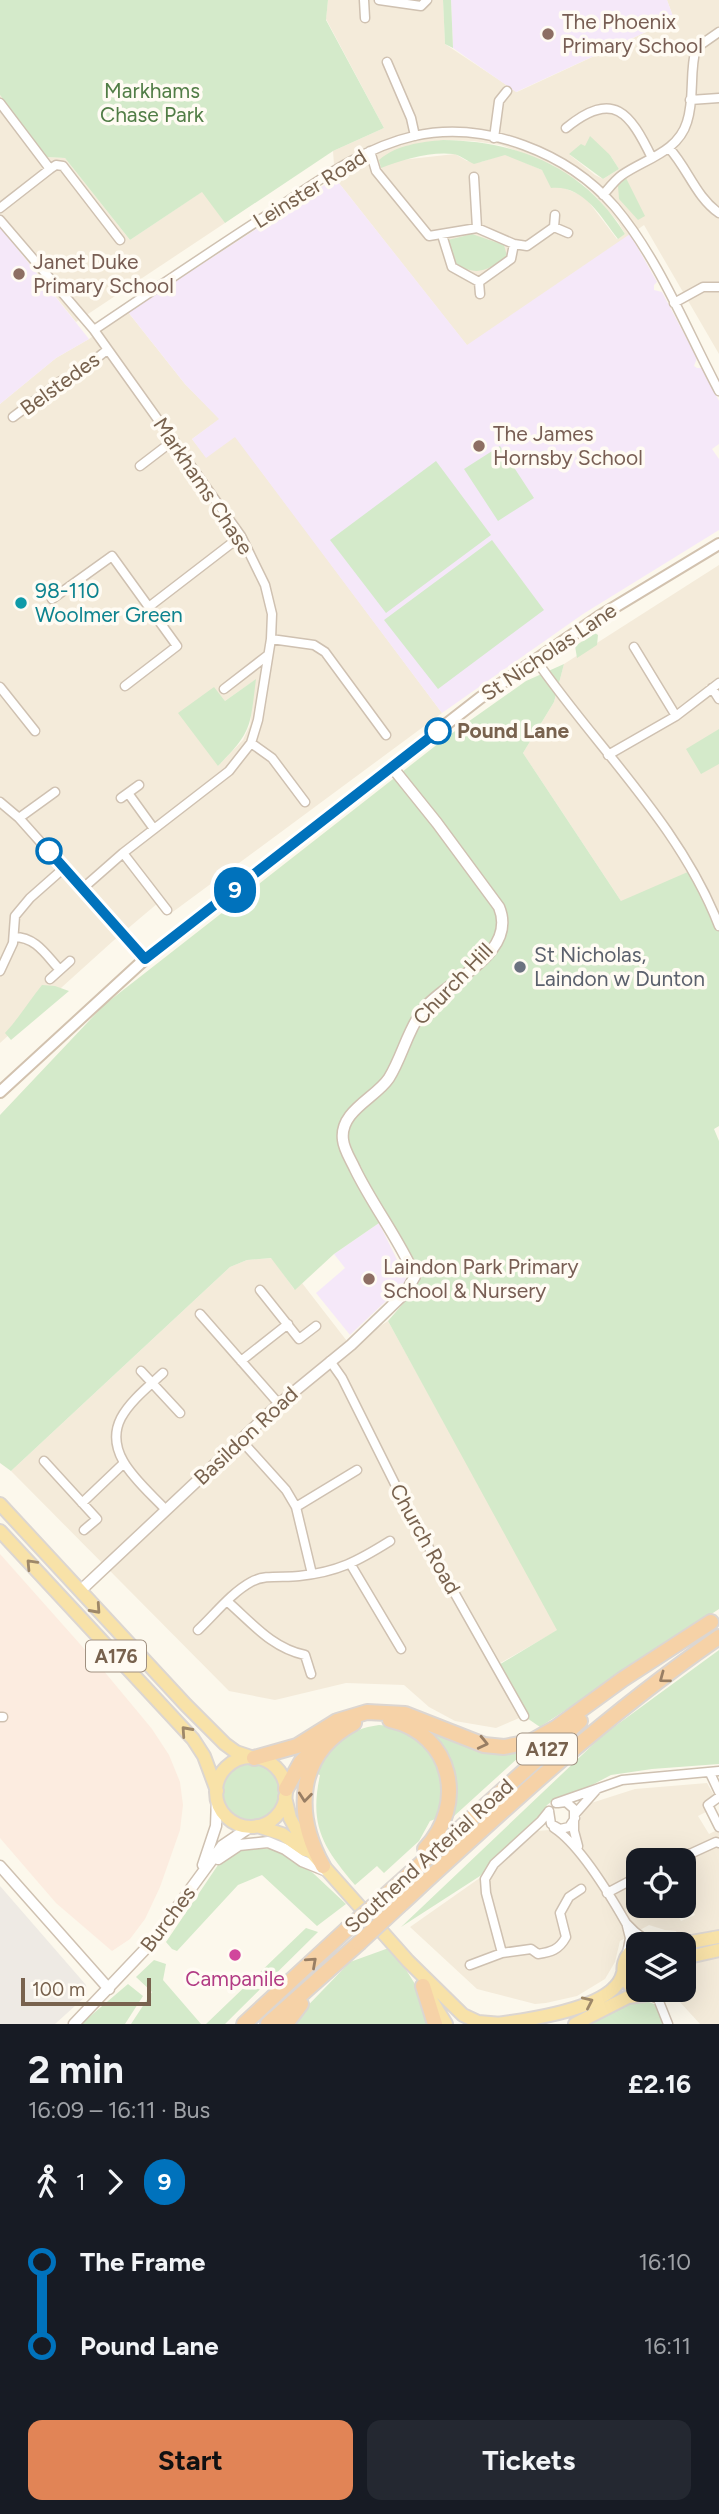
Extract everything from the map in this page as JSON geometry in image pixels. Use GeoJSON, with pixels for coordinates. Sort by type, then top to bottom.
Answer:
{"type":"FeatureCollection","features":[{"type":"Feature","properties":{"kind":"highway","name":"A127"},"geometry":{"type":"LineString","coordinates":[[253,1758],[297,1746],[337,1721],[367,1712],[405,1714],[484,1745],[504,1747],[530,1742],[557,1727],[623,1679],[715,1619]]}},
{"type":"Feature","properties":{"kind":"highway","name":"Southend Arterial Road"},"geometry":{"type":"LineString","coordinates":[[244,2024],[578,1723],[715,1619]]}},
{"type":"Feature","properties":{"kind":"highway","name":"Southend Arterial Road"},"geometry":{"type":"LineString","coordinates":[[268,2024],[588,1736],[719,1637]]}},
{"type":"Feature","properties":{"kind":"highway","name":"A127"},"geometry":{"type":"LineString","coordinates":[[285,1793],[301,1762],[318,1744],[338,1729],[354,1723],[384,1719],[407,1725],[420,1732],[440,1756],[449,1784],[448,1807],[436,1838],[386,1895]]}},
{"type":"Feature","properties":{"kind":"highway"},"geometry":{"type":"LineString","coordinates":[[322,1865],[306,1826],[306,1786],[321,1751],[337,1733],[354,1723]]}},
{"type":"Feature","properties":{"kind":"highway","name":"A127"},"geometry":{"type":"LineString","coordinates":[[286,2024],[302,2003],[357,1945]]}},
{"type":"Feature","properties":{"kind":"highway"},"geometry":{"type":"LineString","coordinates":[[423,1986],[435,2024]]}},
{"type":"Feature","properties":{"kind":"main road","name":"St Nicholas Lane"},"geometry":{"type":"LineString","coordinates":[[0,1092],[145,959],[480,698],[604,614],[719,544]]}},
{"type":"Feature","properties":{"kind":"main road","name":"A176"},"geometry":{"type":"LineString","coordinates":[[0,1504],[225,1744],[236,1752],[253,1758]]}},
{"type":"Feature","properties":{"kind":"main road","name":"A176"},"geometry":{"type":"LineString","coordinates":[[0,1531],[193,1739],[204,1756],[217,1795]]}},
{"type":"Feature","properties":{"kind":"main road"},"geometry":{"type":"LineString","coordinates":[[322,1865],[282,1834],[237,1824],[226,1816],[217,1795],[221,1775],[227,1767],[235,1761],[253,1758],[269,1762],[276,1768],[282,1776],[293,1826],[322,1865],[408,1961],[463,2015],[478,2022],[499,2024],[562,2014],[610,1990],[621,1980],[626,1957]]}},
{"type":"Feature","properties":{"kind":"main road"},"geometry":{"type":"LineString","coordinates":[[253,1826],[265,1824],[279,1813],[285,1793]]}},
{"type":"Feature","properties":{"kind":"main road"},"geometry":{"type":"LineString","coordinates":[[696,1941],[719,1937]]}},
{"type":"Feature","properties":{"kind":"main road"},"geometry":{"type":"LineString","coordinates":[[696,1955],[719,1950]]}},
{"type":"Feature","properties":{"kind":"main road"},"geometry":{"type":"LineString","coordinates":[[408,1961],[446,2024]]}},
{"type":"Feature","properties":{"kind":"main road"},"geometry":{"type":"LineString","coordinates":[[623,1973],[626,1978]]}},
{"type":"Feature","properties":{"kind":"main road"},"geometry":{"type":"LineString","coordinates":[[575,2024],[626,1998]]}},
{"type":"Feature","properties":{"kind":"street"},"geometry":{"type":"LineString","coordinates":[[364,0],[365,18]]}},
{"type":"Feature","properties":{"kind":"street"},"geometry":{"type":"LineString","coordinates":[[379,0],[421,6],[427,0]]}},
{"type":"Feature","properties":{"kind":"street"},"geometry":{"type":"LineString","coordinates":[[603,195],[622,175],[669,148],[685,129],[691,100],[692,61],[696,48],[719,33]]}},
{"type":"Feature","properties":{"kind":"street"},"geometry":{"type":"LineString","coordinates":[[387,62],[411,118],[415,136]]}},
{"type":"Feature","properties":{"kind":"street"},"geometry":{"type":"LineString","coordinates":[[494,138],[499,101],[507,91]]}},
{"type":"Feature","properties":{"kind":"street"},"geometry":{"type":"LineString","coordinates":[[691,100],[719,98]]}},
{"type":"Feature","properties":{"kind":"street"},"geometry":{"type":"LineString","coordinates":[[0,103],[50,169]]}},
{"type":"Feature","properties":{"kind":"street"},"geometry":{"type":"LineString","coordinates":[[566,128],[596,110],[618,111],[625,114],[635,125],[652,158]]}},
{"type":"Feature","properties":{"kind":"street","name":"Leinster Road"},"geometry":{"type":"LineString","coordinates":[[94,330],[326,176],[370,151],[415,136],[449,132],[511,141],[548,155],[588,180],[617,209],[640,244],[716,379],[719,391]]}},
{"type":"Feature","properties":{"kind":"street"},"geometry":{"type":"LineString","coordinates":[[669,148],[684,166],[702,199],[719,213]]}},
{"type":"Feature","properties":{"kind":"street"},"geometry":{"type":"LineString","coordinates":[[370,151],[376,171],[429,236],[477,228],[514,244],[527,246],[554,227]]}},
{"type":"Feature","properties":{"kind":"street"},"geometry":{"type":"LineString","coordinates":[[0,208],[50,169],[56,165],[63,166],[120,240]]}},
{"type":"Feature","properties":{"kind":"street"},"geometry":{"type":"LineString","coordinates":[[474,177],[477,228]]}},
{"type":"Feature","properties":{"kind":"street"},"geometry":{"type":"LineString","coordinates":[[554,227],[555,215]]}},
{"type":"Feature","properties":{"kind":"street","name":"Markhams Chase"},"geometry":{"type":"LineString","coordinates":[[0,220],[94,330],[242,536],[265,585],[272,614],[271,639],[258,720],[251,743],[229,771],[122,853],[82,889]]}},
{"type":"Feature","properties":{"kind":"street"},"geometry":{"type":"LineString","coordinates":[[554,227],[568,233]]}},
{"type":"Feature","properties":{"kind":"street"},"geometry":{"type":"LineString","coordinates":[[442,235],[452,267],[479,282]]}},
{"type":"Feature","properties":{"kind":"street"},"geometry":{"type":"LineString","coordinates":[[479,282],[511,259],[514,244]]}},
{"type":"Feature","properties":{"kind":"street"},"geometry":{"type":"LineString","coordinates":[[479,282],[480,294]]}},
{"type":"Feature","properties":{"kind":"street"},"geometry":{"type":"LineString","coordinates":[[674,303],[704,287],[719,287]]}},
{"type":"Feature","properties":{"kind":"street","name":"Belstedes"},"geometry":{"type":"LineString","coordinates":[[13,417],[61,382],[72,378],[107,350]]}},
{"type":"Feature","properties":{"kind":"street"},"geometry":{"type":"LineString","coordinates":[[140,466],[174,440]]}},
{"type":"Feature","properties":{"kind":"street"},"geometry":{"type":"LineString","coordinates":[[150,606],[242,536]]}},
{"type":"Feature","properties":{"kind":"street"},"geometry":{"type":"LineString","coordinates":[[52,599],[111,555],[177,646],[125,685]]}},
{"type":"Feature","properties":{"kind":"street"},"geometry":{"type":"LineString","coordinates":[[271,639],[314,645],[325,652],[386,735]]}},
{"type":"Feature","properties":{"kind":"street"},"geometry":{"type":"LineString","coordinates":[[634,647],[676,716]]}},
{"type":"Feature","properties":{"kind":"street"},"geometry":{"type":"LineString","coordinates":[[224,689],[268,655]]}},
{"type":"Feature","properties":{"kind":"street"},"geometry":{"type":"LineString","coordinates":[[536,660],[564,700],[644,799],[695,876],[719,926]]}},
{"type":"Feature","properties":{"kind":"street"},"geometry":{"type":"LineString","coordinates":[[608,755],[676,716],[716,685],[719,699]]}},
{"type":"Feature","properties":{"kind":"street"},"geometry":{"type":"LineString","coordinates":[[0,687],[35,731]]}},
{"type":"Feature","properties":{"kind":"street"},"geometry":{"type":"LineString","coordinates":[[251,743],[272,758],[304,802]]}},
{"type":"Feature","properties":{"kind":"street","name":"Church Hill"},"geometry":{"type":"LineString","coordinates":[[392,767],[499,907],[503,919],[491,952],[425,1008],[410,1029],[389,1077],[378,1091],[353,1112],[344,1126],[343,1140],[349,1156],[369,1197],[415,1276],[412,1283]]}},
{"type":"Feature","properties":{"kind":"street"},"geometry":{"type":"LineString","coordinates":[[139,785],[125,795],[154,829]]}},
{"type":"Feature","properties":{"kind":"street"},"geometry":{"type":"LineString","coordinates":[[19,818],[55,792]]}},
{"type":"Feature","properties":{"kind":"street"},"geometry":{"type":"LineString","coordinates":[[0,802],[19,818],[145,959]]}},
{"type":"Feature","properties":{"kind":"street"},"geometry":{"type":"LineString","coordinates":[[122,853],[167,910]]}},
{"type":"Feature","properties":{"kind":"street"},"geometry":{"type":"LineString","coordinates":[[0,971],[9,954],[14,937],[13,921],[19,909],[64,868]]}},
{"type":"Feature","properties":{"kind":"street"},"geometry":{"type":"LineString","coordinates":[[14,937],[35,941],[60,970]]}},
{"type":"Feature","properties":{"kind":"street"},"geometry":{"type":"LineString","coordinates":[[50,979],[70,961]]}},
{"type":"Feature","properties":{"kind":"street","name":"Basildon Road"},"geometry":{"type":"LineString","coordinates":[[80,1591],[240,1439],[351,1345],[412,1283]]}},
{"type":"Feature","properties":{"kind":"street"},"geometry":{"type":"LineString","coordinates":[[260,1290],[299,1339],[316,1326]]}},
{"type":"Feature","properties":{"kind":"street"},"geometry":{"type":"LineString","coordinates":[[200,1314],[279,1404]]}},
{"type":"Feature","properties":{"kind":"street"},"geometry":{"type":"LineString","coordinates":[[241,1361],[288,1324]]}},
{"type":"Feature","properties":{"kind":"street","name":"Church Road"},"geometry":{"type":"LineString","coordinates":[[330,1361],[342,1378],[416,1526],[524,1716]]}},
{"type":"Feature","properties":{"kind":"street"},"geometry":{"type":"LineString","coordinates":[[141,1371],[180,1413]]}},
{"type":"Feature","properties":{"kind":"street"},"geometry":{"type":"LineString","coordinates":[[163,1373],[122,1417],[115,1434],[124,1464],[166,1510]]}},
{"type":"Feature","properties":{"kind":"street"},"geometry":{"type":"LineString","coordinates":[[240,1439],[286,1490],[296,1507],[312,1574]]}},
{"type":"Feature","properties":{"kind":"street"},"geometry":{"type":"LineString","coordinates":[[44,1461],[97,1519],[84,1530]]}},
{"type":"Feature","properties":{"kind":"street"},"geometry":{"type":"LineString","coordinates":[[82,1503],[124,1464]]}},
{"type":"Feature","properties":{"kind":"street"},"geometry":{"type":"LineString","coordinates":[[296,1507],[358,1470]]}},
{"type":"Feature","properties":{"kind":"street"},"geometry":{"type":"LineString","coordinates":[[198,1630],[253,1581],[312,1574],[351,1564],[390,1541]]}},
{"type":"Feature","properties":{"kind":"street"},"geometry":{"type":"LineString","coordinates":[[351,1564],[401,1649]]}},
{"type":"Feature","properties":{"kind":"street"},"geometry":{"type":"LineString","coordinates":[[228,1602],[267,1638],[290,1652],[305,1655],[311,1674]]}},
{"type":"Feature","properties":{"kind":"street"},"geometry":{"type":"LineString","coordinates":[[502,1953],[486,1893],[485,1879],[494,1864],[556,1803],[629,1779],[715,1772],[719,1792]]}},
{"type":"Feature","properties":{"kind":"street"},"geometry":{"type":"LineString","coordinates":[[528,1832],[569,1827],[587,1798],[599,1787]]}},
{"type":"Feature","properties":{"kind":"street","name":"Burches"},"geometry":{"type":"LineString","coordinates":[[198,1879],[214,1835],[217,1795]]}},
{"type":"Feature","properties":{"kind":"street"},"geometry":{"type":"LineString","coordinates":[[719,1797],[708,1805],[719,1827]]}},
{"type":"Feature","properties":{"kind":"street"},"geometry":{"type":"LineString","coordinates":[[556,1803],[566,1802],[571,1805],[580,1853]]}},
{"type":"Feature","properties":{"kind":"street"},"geometry":{"type":"LineString","coordinates":[[549,1811],[549,1821],[580,1853],[626,1923],[635,1932]]}},
{"type":"Feature","properties":{"kind":"street","name":"Burches"},"geometry":{"type":"LineString","coordinates":[[74,2024],[151,1943],[222,1846],[253,1826]]}},
{"type":"Feature","properties":{"kind":"street"},"geometry":{"type":"LineString","coordinates":[[198,1879],[231,1849],[257,1842],[278,1846],[302,1861],[322,1865]]}},
{"type":"Feature","properties":{"kind":"street"},"geometry":{"type":"LineString","coordinates":[[696,1851],[719,1843]]}},
{"type":"Feature","properties":{"kind":"street"},"geometry":{"type":"LineString","coordinates":[[0,1866],[109,1989]]}},
{"type":"Feature","properties":{"kind":"street"},"geometry":{"type":"LineString","coordinates":[[607,1893],[626,1883]]}},
{"type":"Feature","properties":{"kind":"street"},"geometry":{"type":"LineString","coordinates":[[470,1965],[502,1953],[531,1949],[538,1954],[560,1947],[566,1937],[560,1913],[569,1897],[580,1889]]}},
{"type":"Feature","properties":{"kind":"street"},"geometry":{"type":"LineString","coordinates":[[626,1923],[628,1932]]}},
{"type":"Feature","properties":{"kind":"street"},"geometry":{"type":"LineString","coordinates":[[658,2002],[668,2024]]}},
{"type":"Feature","properties":{"kind":"shaded area"},"geometry":{"type":"Polygon","coordinates":[[[328,0],[443,0],[445,44],[517,92],[674,19],[667,0],[719,0],[719,354],[644,225],[469,348],[335,178],[333,151],[384,128],[326,19],[328,0]],[[443,140],[401,160],[455,154],[467,161],[481,162],[505,154],[542,170],[562,187],[585,197],[617,239],[625,234],[618,222],[584,185],[552,165],[501,145],[443,140]],[[585,146],[570,155],[595,175],[603,179],[619,169],[610,155],[585,146]]]}},
{"type":"Feature","properties":{"kind":"shaded area","name":"The Phoenix Primary School"},"geometry":{"type":"Polygon","coordinates":[[[451,0],[667,0],[674,19],[516,92],[453,48],[451,0]]]}},
{"type":"Feature","properties":{"kind":"shaded area"},"geometry":{"type":"Polygon","coordinates":[[[0,95],[46,157],[65,158],[130,240],[203,191],[225,223],[76,322],[0,227],[0,95]]]}},
{"type":"Feature","properties":{"kind":"shaded area","name":"The James Hornsby School"},"geometry":{"type":"Polygon","coordinates":[[[335,178],[467,345],[630,234],[657,282],[654,290],[662,292],[697,358],[694,366],[702,368],[719,401],[719,444],[712,449],[719,459],[719,530],[583,614],[442,713],[235,437],[206,458],[192,439],[219,419],[185,384],[128,312],[335,178]]]}},
{"type":"Feature","properties":{"kind":"shaded area","name":"Janet Duke Primary School"},"geometry":{"type":"Polygon","coordinates":[[[0,227],[89,339],[56,358],[0,404],[0,227]]]}},
{"type":"Feature","properties":{"kind":"shaded area"},"geometry":{"type":"Polygon","coordinates":[[[128,312],[185,384],[220,419],[192,439],[206,457],[235,436],[442,713],[170,914],[158,903],[0,1043],[0,404],[56,358],[128,312]],[[255,680],[225,701],[213,687],[218,766],[243,740],[250,725],[255,680]]]}},
{"type":"Feature","properties":{"kind":"shaded area"},"geometry":{"type":"Polygon","coordinates":[[[719,565],[719,926],[621,901],[523,753],[554,702],[564,664],[719,565]]]}},
{"type":"Feature","properties":{"kind":"shaded area","name":"Laindon Park Primary School & Nursery"},"geometry":{"type":"Polygon","coordinates":[[[379,1223],[406,1278],[404,1284],[350,1335],[316,1293],[345,1268],[334,1254],[379,1223]]]}},
{"type":"Feature","properties":{"kind":"shaded area"},"geometry":{"type":"Polygon","coordinates":[[[272,1258],[294,1289],[302,1283],[350,1345],[388,1321],[518,1556],[558,1630],[497,1665],[524,1716],[496,1728],[455,1721],[429,1707],[404,1685],[346,1683],[275,1700],[229,1691],[11,1471],[230,1267],[247,1260],[272,1258]]]}},
{"type":"Feature","properties":{"kind":"shaded area"},"geometry":{"type":"Polygon","coordinates":[[[0,1554],[152,1729],[169,1755],[180,1782],[183,1805],[180,1830],[160,1887],[145,1919],[130,1939],[112,1951],[56,1903],[0,1838],[0,1554]]]}},
{"type":"Feature","properties":{"kind":"shaded area"},"geometry":{"type":"Polygon","coordinates":[[[707,1783],[715,1797],[708,1811],[698,1816],[709,1834],[719,1829],[719,2024],[700,2024],[680,2002],[696,2002],[696,1932],[676,1932],[649,1925],[636,1932],[626,1932],[626,1938],[620,1941],[615,1962],[605,1979],[577,1996],[535,2004],[477,1989],[410,1927],[494,1868],[537,1831],[549,1830],[558,1834],[578,1825],[585,1805],[635,1789],[707,1783]]]}},
{"type":"Feature","properties":{"kind":"shaded area"},"geometry":{"type":"Polygon","coordinates":[[[0,1886],[86,1985],[87,1995],[55,2024],[0,2024],[0,1886]]]}},
{"type":"Feature","properties":{"kind":"green space","name":"Markhams Chase Park"},"geometry":{"type":"Polygon","coordinates":[[[0,0],[328,0],[326,20],[384,128],[333,151],[225,223],[202,192],[130,240],[65,158],[46,157],[0,95],[0,0]]]}},
{"type":"Feature","properties":{"kind":"green space"},"geometry":{"type":"Polygon","coordinates":[[[443,0],[451,0],[453,48],[445,44],[443,0]]]}},
{"type":"Feature","properties":{"kind":"green space"},"geometry":{"type":"Polygon","coordinates":[[[590,136],[610,155],[619,169],[603,179],[569,154],[581,144],[585,146],[590,136]]]}},
{"type":"Feature","properties":{"kind":"green space"},"geometry":{"type":"Polygon","coordinates":[[[443,140],[497,146],[547,162],[590,191],[625,234],[618,239],[598,212],[582,197],[563,188],[551,188],[542,170],[505,155],[474,164],[445,153],[407,159],[381,168],[379,160],[393,151],[418,143],[443,140]]]}},
{"type":"Feature","properties":{"kind":"green space"},"geometry":{"type":"Polygon","coordinates":[[[626,178],[645,216],[638,220],[619,199],[618,186],[626,178]]]}},
{"type":"Feature","properties":{"kind":"green space"},"geometry":{"type":"Polygon","coordinates":[[[472,234],[504,245],[507,256],[484,270],[465,269],[457,265],[448,240],[472,234]]]}},
{"type":"Feature","properties":{"kind":"green space"},"geometry":{"type":"Polygon","coordinates":[[[500,446],[534,498],[498,521],[464,469],[500,446]]]}},
{"type":"Feature","properties":{"kind":"green space"},"geometry":{"type":"Polygon","coordinates":[[[436,461],[491,535],[386,613],[330,540],[436,461]]]}},
{"type":"Feature","properties":{"kind":"green space"},"geometry":{"type":"Polygon","coordinates":[[[492,540],[544,610],[438,689],[384,620],[492,540]]]}},
{"type":"Feature","properties":{"kind":"green space"},"geometry":{"type":"Polygon","coordinates":[[[595,633],[598,635],[597,645],[577,658],[575,646],[595,633]]]}},
{"type":"Feature","properties":{"kind":"green space"},"geometry":{"type":"Polygon","coordinates":[[[564,664],[554,702],[523,753],[621,901],[690,871],[719,926],[719,1126],[714,1129],[719,1141],[719,1609],[540,1727],[524,1716],[497,1666],[557,1630],[388,1321],[413,1292],[422,1275],[379,1223],[334,1254],[295,1290],[271,1258],[247,1260],[230,1267],[11,1471],[0,1463],[0,1115],[104,1005],[448,736],[526,681],[564,664]]]}},
{"type":"Feature","properties":{"kind":"green space"},"geometry":{"type":"Polygon","coordinates":[[[256,679],[248,727],[238,744],[218,766],[178,713],[214,687],[225,701],[256,679]]]}},
{"type":"Feature","properties":{"kind":"green space"},"geometry":{"type":"Polygon","coordinates":[[[719,729],[719,764],[701,774],[686,749],[719,729]]]}},
{"type":"Feature","properties":{"kind":"green space"},"geometry":{"type":"Polygon","coordinates":[[[42,985],[69,991],[11,1040],[5,1033],[42,985]]]}},
{"type":"Feature","properties":{"kind":"green space"},"geometry":{"type":"Polygon","coordinates":[[[719,1650],[719,1764],[611,1775],[573,1795],[556,1798],[547,1805],[540,1820],[480,1876],[401,1927],[603,1735],[719,1650]]]}},
{"type":"Feature","properties":{"kind":"green space"},"geometry":{"type":"Polygon","coordinates":[[[412,1721],[457,1741],[529,1748],[453,1817],[449,1817],[453,1791],[412,1721]]]}},
{"type":"Feature","properties":{"kind":"green space"},"geometry":{"type":"Polygon","coordinates":[[[379,1725],[391,1726],[425,1742],[444,1775],[441,1817],[430,1821],[419,1841],[384,1873],[377,1866],[355,1885],[334,1859],[321,1835],[316,1808],[320,1775],[317,1774],[327,1755],[341,1740],[358,1730],[379,1725]]]}},
{"type":"Feature","properties":{"kind":"green space"},"geometry":{"type":"Polygon","coordinates":[[[245,1764],[257,1764],[267,1768],[275,1776],[279,1792],[275,1808],[267,1816],[257,1820],[245,1820],[235,1816],[227,1808],[223,1798],[223,1786],[227,1776],[235,1768],[245,1764]]]}},
{"type":"Feature","properties":{"kind":"green space"},"geometry":{"type":"Polygon","coordinates":[[[246,1848],[275,1849],[313,1873],[346,1904],[317,1926],[262,1875],[238,1885],[177,1951],[172,1949],[166,1942],[220,1862],[246,1848]]]}},
{"type":"Feature","properties":{"kind":"green space"},"geometry":{"type":"Polygon","coordinates":[[[306,1928],[318,1932],[225,2024],[206,2024],[306,1928]]]}},
{"type":"Feature","properties":{"kind":"green space"},"geometry":{"type":"Polygon","coordinates":[[[393,1949],[420,1992],[430,2024],[290,2024],[350,1962],[393,1949]]]}},
{"type":"Feature","properties":{"kind":"green space"},"geometry":{"type":"Polygon","coordinates":[[[154,1960],[166,1964],[163,1980],[201,2024],[131,2024],[152,1992],[136,1977],[154,1960]]]}},
{"type":"Feature","properties":{"kind":"green space"},"geometry":{"type":"Polygon","coordinates":[[[128,1984],[143,1996],[125,2024],[81,2024],[128,1984]]]}},
{"type":"Feature","properties":{"kind":"green space"},"geometry":{"type":"Polygon","coordinates":[[[629,2002],[649,2002],[654,2004],[664,2024],[585,2024],[629,2002]]]}},
{"type":"Feature","properties":{"kind":"bus line","name":"9"},"geometry":{"type":"LineString","coordinates":[[49,851],[145,959],[438,731]]}},
{"type":"Feature","properties":{"kind":"place","name":"The Phoenix Primary School"},"geometry":{"type":"Point","coordinates":[548,34]}},
{"type":"Feature","properties":{"kind":"place","name":"Janet Duke Primary School"},"geometry":{"type":"Point","coordinates":[19,274]}},
{"type":"Feature","properties":{"kind":"place","name":"The James Hornsby School"},"geometry":{"type":"Point","coordinates":[479,446]}},
{"type":"Feature","properties":{"kind":"place","name":"98-110 Woolmer Green"},"geometry":{"type":"Point","coordinates":[21,603]}},
{"type":"Feature","properties":{"kind":"place","name":"Pound Lane"},"geometry":{"type":"Point","coordinates":[438,731]}},
{"type":"Feature","properties":{"kind":"place","name":"St Nicholas, Laindon w Dunton"},"geometry":{"type":"Point","coordinates":[520,967]}},
{"type":"Feature","properties":{"kind":"place","name":"Laindon Park Primary School & Nursery"},"geometry":{"type":"Point","coordinates":[369,1279]}},
{"type":"Feature","properties":{"kind":"place","name":"Campanile"},"geometry":{"type":"Point","coordinates":[235,1955]}}]}
